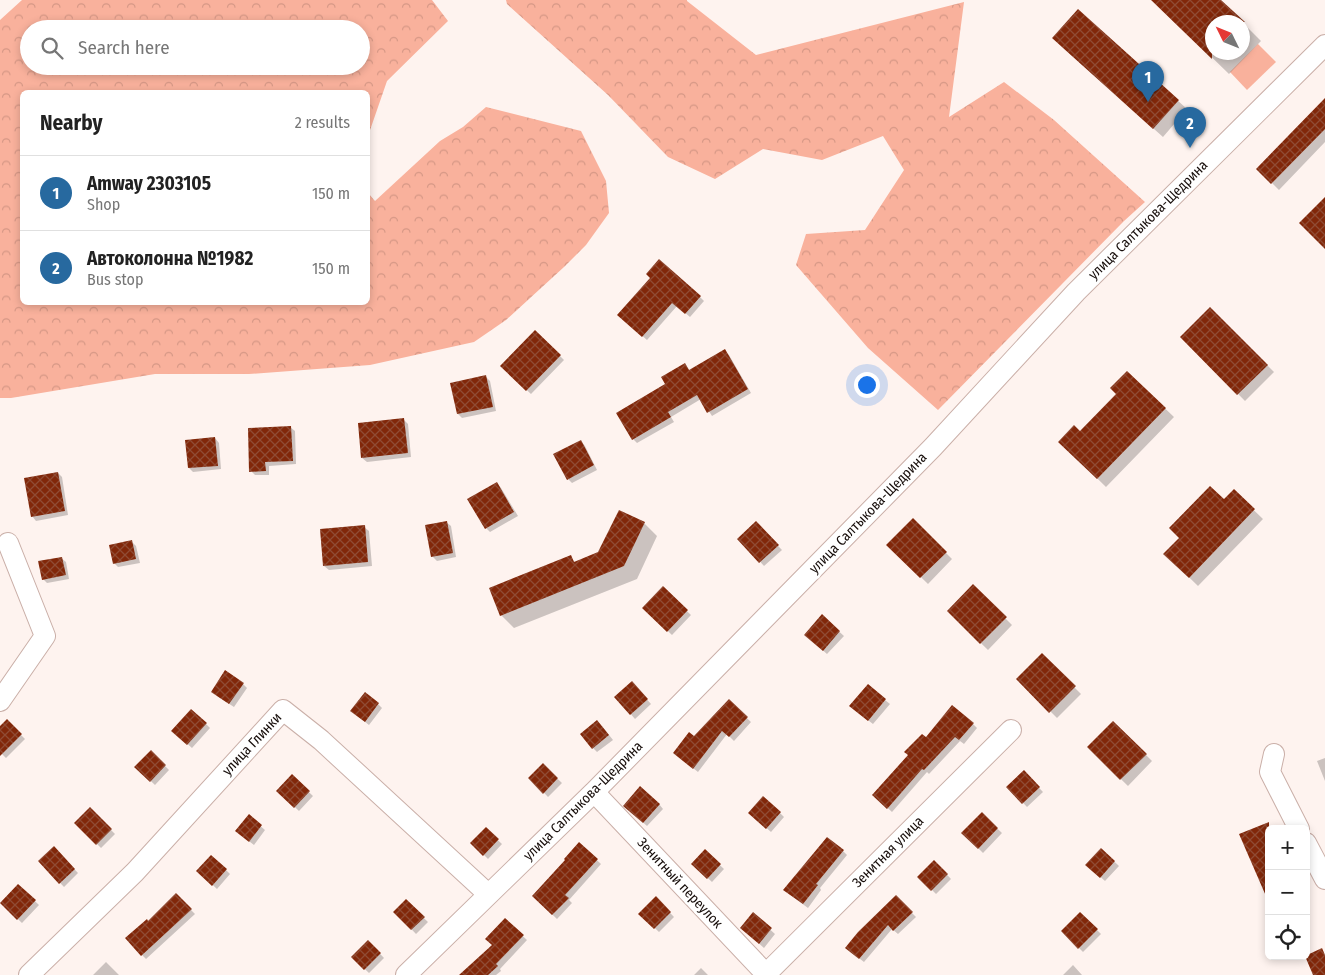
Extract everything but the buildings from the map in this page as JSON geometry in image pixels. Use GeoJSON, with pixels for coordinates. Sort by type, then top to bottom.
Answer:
{"type":"FeatureCollection","features":[{"type":"Feature","properties":{"kind":"street","name":"улица Салтыкова-Щедрина"},"geometry":{"type":"LineString","coordinates":[[406,975],[594,792],[933,447],[1076,292],[1325,46]]}},
{"type":"Feature","properties":{"kind":"street"},"geometry":{"type":"LineString","coordinates":[[0,701],[46,636],[8,543]]}},
{"type":"Feature","properties":{"kind":"street","name":"улица Глинки"},"geometry":{"type":"LineString","coordinates":[[29,975],[135,872],[283,710],[321,740],[488,894]]}},
{"type":"Feature","properties":{"kind":"street","name":"Зенитная улица"},"geometry":{"type":"LineString","coordinates":[[766,975],[1011,730]]}},
{"type":"Feature","properties":{"kind":"street"},"geometry":{"type":"LineString","coordinates":[[1274,754],[1270,772],[1297,825]]}},
{"type":"Feature","properties":{"kind":"street","name":"Зенитный переулок"},"geometry":{"type":"LineString","coordinates":[[594,792],[766,975]]}},
{"type":"Feature","properties":{"kind":"street"},"geometry":{"type":"LineString","coordinates":[[1310,851],[1325,879]]}},
{"type":"Feature","properties":{"kind":"green space"},"geometry":{"type":"Polygon","coordinates":[[[22,0],[432,0],[448,21],[387,81],[370,130],[370,90],[20,90],[20,305],[370,305],[370,195],[375,201],[440,141],[463,127],[486,107],[581,131],[606,181],[609,213],[586,245],[506,320],[474,342],[370,365],[249,374],[155,374],[11,398],[0,398],[0,20],[22,0]]]}},
{"type":"Feature","properties":{"kind":"green space"},"geometry":{"type":"Polygon","coordinates":[[[506,0],[687,0],[756,55],[964,2],[949,117],[1004,82],[1054,120],[1145,202],[938,410],[868,348],[796,265],[806,234],[865,230],[904,170],[883,136],[822,160],[763,149],[715,179],[668,157],[608,95],[507,4],[506,0]]]}},
{"type":"Feature","properties":{"kind":"green space"},"geometry":{"type":"Polygon","coordinates":[[[1258,44],[1276,62],[1247,90],[1230,72],[1242,60],[1250,60],[1250,52],[1258,44]]]}},
{"type":"Feature","properties":{"kind":"place","name":"Amway 2303105"},"geometry":{"type":"Point","coordinates":[1148,102]}},
{"type":"Feature","properties":{"kind":"place","name":"Автоколонна №1982"},"geometry":{"type":"Point","coordinates":[1190,148]}}]}
